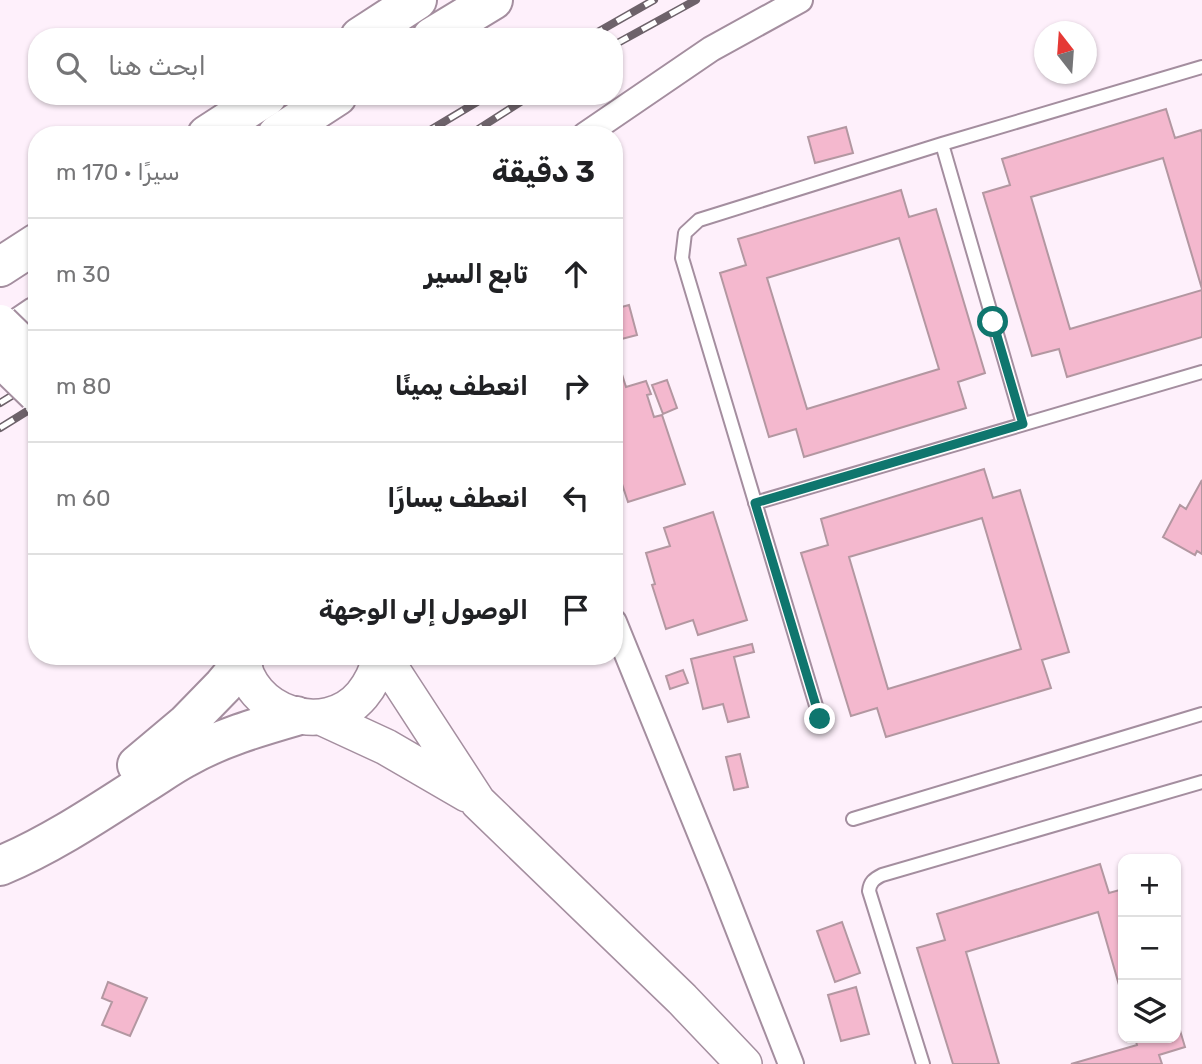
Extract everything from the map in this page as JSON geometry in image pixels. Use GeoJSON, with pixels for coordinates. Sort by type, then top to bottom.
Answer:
{"type":"FeatureCollection","features":[{"type":"Feature","properties":{"kind":"highway"},"geometry":{"type":"LineString","coordinates":[[373,28],[417,0]]}},
{"type":"Feature","properties":{"kind":"highway"},"geometry":{"type":"LineString","coordinates":[[447,28],[493,0]]}},
{"type":"Feature","properties":{"kind":"highway"},"geometry":{"type":"LineString","coordinates":[[221,126],[253,105]]}},
{"type":"Feature","properties":{"kind":"highway"},"geometry":{"type":"LineString","coordinates":[[290,126],[323,105]]}},
{"type":"Feature","properties":{"kind":"highway"},"geometry":{"type":"LineString","coordinates":[[318,126],[343,105]]}},
{"type":"Feature","properties":{"kind":"highway"},"geometry":{"type":"LineString","coordinates":[[0,267],[28,249]]}},
{"type":"Feature","properties":{"kind":"highway"},"geometry":{"type":"LineString","coordinates":[[0,311],[28,293]]}},
{"type":"Feature","properties":{"kind":"highway"},"geometry":{"type":"LineString","coordinates":[[0,341],[28,322]]}},
{"type":"Feature","properties":{"kind":"highway"},"geometry":{"type":"LineString","coordinates":[[0,324],[28,351]]}},
{"type":"Feature","properties":{"kind":"highway"},"geometry":{"type":"LineString","coordinates":[[0,357],[28,384]]}},
{"type":"Feature","properties":{"kind":"highway"},"geometry":{"type":"LineString","coordinates":[[0,848],[79,807],[123,776],[187,723],[223,686],[238,665]]}},
{"type":"Feature","properties":{"kind":"highway"},"geometry":{"type":"LineString","coordinates":[[0,866],[73,829],[185,758],[253,729],[309,716]]}},
{"type":"Feature","properties":{"kind":"street"},"geometry":{"type":"LineString","coordinates":[[598,126],[711,49],[800,0]]}},
{"type":"Feature","properties":{"kind":"street"},"geometry":{"type":"LineString","coordinates":[[623,644],[791,1064]]}},
{"type":"Feature","properties":{"kind":"street"},"geometry":{"type":"LineString","coordinates":[[244,665],[254,689],[272,706],[309,716],[386,747],[478,802],[682,999],[744,1064]]}},
{"type":"Feature","properties":{"kind":"street"},"geometry":{"type":"LineString","coordinates":[[309,716],[343,710],[361,697],[375,677],[379,665]]}},
{"type":"Feature","properties":{"kind":"street"},"geometry":{"type":"LineString","coordinates":[[388,665],[478,802]]}},
{"type":"Feature","properties":{"kind":"lane"},"geometry":{"type":"LineString","coordinates":[[820,719],[682,258],[685,233],[699,220],[1202,67]]}},
{"type":"Feature","properties":{"kind":"lane"},"geometry":{"type":"LineString","coordinates":[[942,144],[1023,424]]}},
{"type":"Feature","properties":{"kind":"lane"},"geometry":{"type":"LineString","coordinates":[[755,503],[1202,372]]}},
{"type":"Feature","properties":{"kind":"lane"},"geometry":{"type":"LineString","coordinates":[[853,819],[1202,714]]}},
{"type":"Feature","properties":{"kind":"lane"},"geometry":{"type":"LineString","coordinates":[[923,1064],[871,899],[870,884],[875,878],[1202,782]]}},
{"type":"Feature","properties":{"kind":"building"},"geometry":{"type":"Polygon","coordinates":[[[1166,109],[1175,138],[1201,130],[1202,133],[1202,289],[1163,158],[1031,197],[1070,329],[1202,290],[1202,337],[1067,377],[1059,349],[1032,356],[983,193],[1010,185],[1002,159],[1166,109]]]}},
{"type":"Feature","properties":{"kind":"building"},"geometry":{"type":"Polygon","coordinates":[[[846,127],[853,153],[815,163],[808,137],[846,127]]]}},
{"type":"Feature","properties":{"kind":"building"},"geometry":{"type":"Polygon","coordinates":[[[901,190],[909,217],[936,209],[985,373],[958,382],[966,408],[804,457],[796,429],[769,437],[720,273],[746,265],[738,239],[901,190]],[[899,238],[767,278],[807,409],[939,369],[899,238]]]}},
{"type":"Feature","properties":{"kind":"building"},"geometry":{"type":"Polygon","coordinates":[[[629,305],[637,335],[623,339],[623,307],[629,305]]]}},
{"type":"Feature","properties":{"kind":"building"},"geometry":{"type":"Polygon","coordinates":[[[623,378],[626,387],[646,381],[654,417],[662,415],[685,484],[628,502],[623,487],[623,378]]]}},
{"type":"Feature","properties":{"kind":"building"},"geometry":{"type":"Polygon","coordinates":[[[667,380],[677,408],[663,414],[652,385],[667,380]]]}},
{"type":"Feature","properties":{"kind":"building"},"geometry":{"type":"Polygon","coordinates":[[[984,469],[993,498],[1020,490],[1069,652],[1042,660],[1051,688],[886,737],[877,708],[851,716],[801,553],[828,545],[821,519],[984,469]],[[982,518],[849,557],[888,689],[1021,649],[982,518]]]}},
{"type":"Feature","properties":{"kind":"building"},"geometry":{"type":"Polygon","coordinates":[[[1202,480],[1202,554],[1197,551],[1195,555],[1163,537],[1180,505],[1186,509],[1202,480]]]}},
{"type":"Feature","properties":{"kind":"building"},"geometry":{"type":"Polygon","coordinates":[[[713,512],[747,620],[698,635],[693,620],[666,629],[652,585],[655,584],[646,553],[670,546],[664,528],[713,512]]]}},
{"type":"Feature","properties":{"kind":"building"},"geometry":{"type":"Polygon","coordinates":[[[752,644],[754,652],[734,657],[749,717],[728,722],[723,704],[703,709],[691,659],[752,644]]]}},
{"type":"Feature","properties":{"kind":"building"},"geometry":{"type":"Polygon","coordinates":[[[683,670],[688,683],[670,689],[666,676],[683,670]]]}},
{"type":"Feature","properties":{"kind":"building"},"geometry":{"type":"Polygon","coordinates":[[[740,754],[748,787],[734,790],[726,757],[740,754]]]}},
{"type":"Feature","properties":{"kind":"building"},"geometry":{"type":"Polygon","coordinates":[[[1100,864],[1109,893],[1118,890],[1118,982],[1098,912],[966,952],[999,1064],[953,1064],[917,948],[945,940],[937,914],[1100,864]]]}},
{"type":"Feature","properties":{"kind":"building"},"geometry":{"type":"Polygon","coordinates":[[[842,922],[860,973],[835,982],[817,931],[842,922]]]}},
{"type":"Feature","properties":{"kind":"building"},"geometry":{"type":"Polygon","coordinates":[[[108,982],[147,998],[130,1036],[102,1025],[112,1002],[102,998],[108,982]]]}},
{"type":"Feature","properties":{"kind":"building"},"geometry":{"type":"Polygon","coordinates":[[[856,987],[869,1034],[841,1041],[828,995],[856,987]]]}},
{"type":"Feature","properties":{"kind":"building"},"geometry":{"type":"Polygon","coordinates":[[[1181,1034],[1185,1047],[1159,1055],[1162,1064],[1071,1064],[1137,1045],[1181,1043],[1181,1034]]]}},
{"type":"Feature","properties":{"kind":"railway"},"geometry":{"type":"LineString","coordinates":[[605,28],[654,0]]}},
{"type":"Feature","properties":{"kind":"railway"},"geometry":{"type":"LineString","coordinates":[[623,40],[696,0]]}},
{"type":"Feature","properties":{"kind":"railway"},"geometry":{"type":"LineString","coordinates":[[437,126],[472,105]]}},
{"type":"Feature","properties":{"kind":"railway"},"geometry":{"type":"LineString","coordinates":[[483,126],[516,105]]}},
{"type":"Feature","properties":{"kind":"railway"},"geometry":{"type":"LineString","coordinates":[[0,403],[28,386]]}},
{"type":"Feature","properties":{"kind":"railway"},"geometry":{"type":"LineString","coordinates":[[0,428],[28,411]]}},
{"type":"Feature","properties":{"kind":"route"},"geometry":{"type":"LineString","coordinates":[[820,719],[755,503],[1023,424],[993,322]]}}]}
